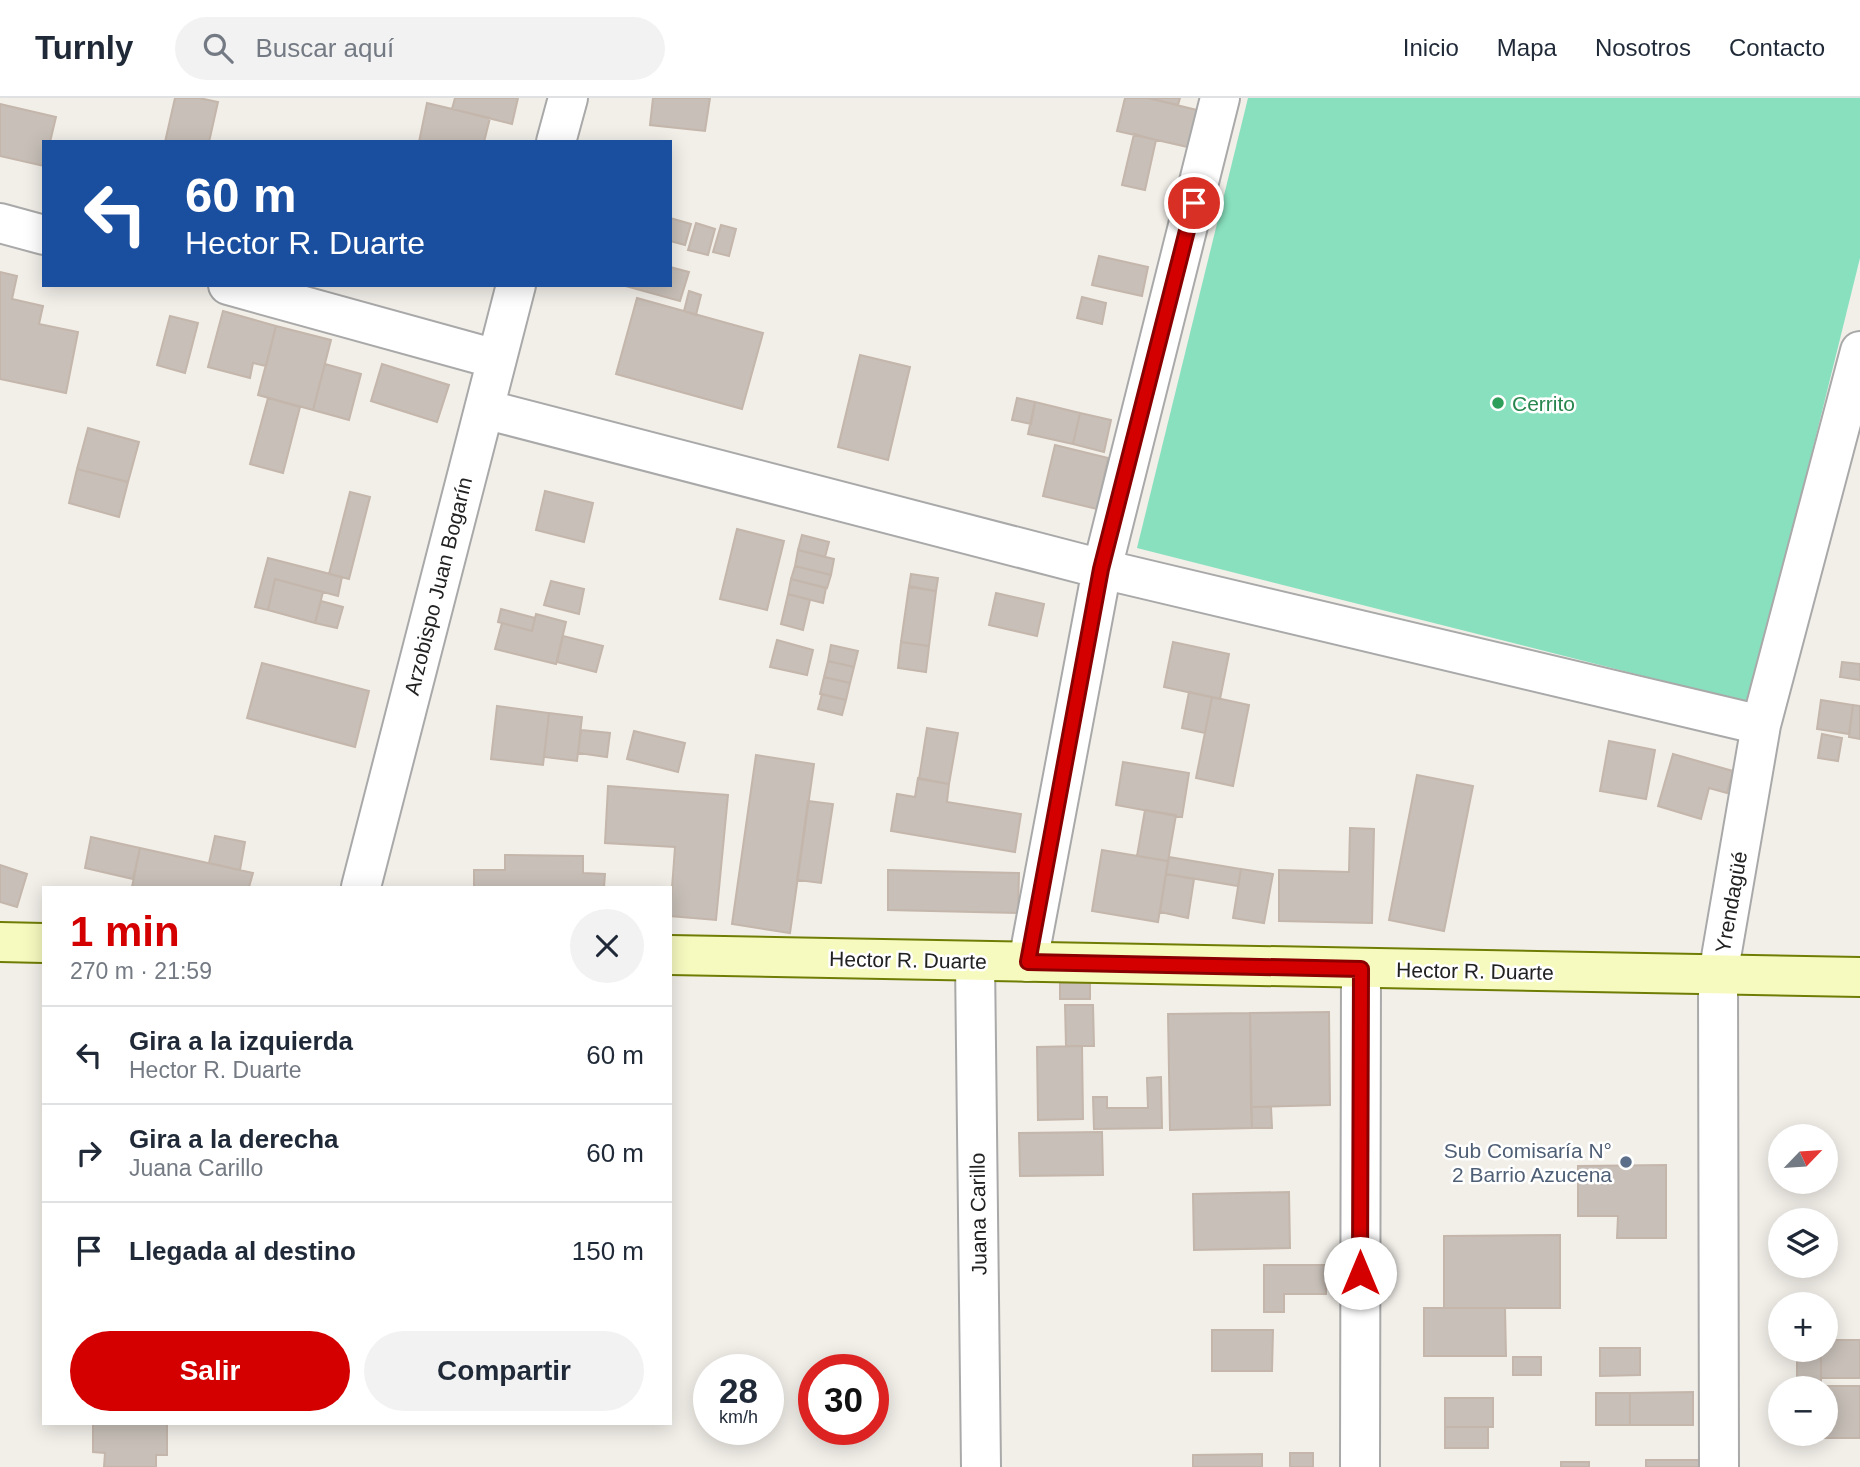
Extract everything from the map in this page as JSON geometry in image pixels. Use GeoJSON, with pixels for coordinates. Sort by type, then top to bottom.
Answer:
{"type":"FeatureCollection","features":[{"type":"Feature","properties":{"kind":"street"},"geometry":{"type":"LineString","coordinates":[[557,140],[568,98]]}},
{"type":"Feature","properties":{"kind":"street"},"geometry":{"type":"LineString","coordinates":[[1028,962],[1101,569],[1220,98]]}},
{"type":"Feature","properties":{"kind":"street"},"geometry":{"type":"LineString","coordinates":[[0,223],[42,234]]}},
{"type":"Feature","properties":{"kind":"street"},"geometry":{"type":"LineString","coordinates":[[235,287],[496,359]]}},
{"type":"Feature","properties":{"kind":"street","name":"Arzobispo Juan Bogarín"},"geometry":{"type":"LineString","coordinates":[[361,886],[515,287]]}},
{"type":"Feature","properties":{"kind":"street","name":"Yrendagüé"},"geometry":{"type":"LineString","coordinates":[[1719,1467],[1718,975],[1761,725],[1860,351]]}},
{"type":"Feature","properties":{"kind":"street"},"geometry":{"type":"LineString","coordinates":[[484,409],[1101,569],[1761,725]]}},
{"type":"Feature","properties":{"kind":"street"},"geometry":{"type":"LineString","coordinates":[[0,942],[42,943]]}},
{"type":"Feature","properties":{"kind":"street","name":"Hector R. Duarte"},"geometry":{"type":"LineString","coordinates":[[672,955],[1860,977]]}},
{"type":"Feature","properties":{"kind":"street","name":"Juana Carillo"},"geometry":{"type":"LineString","coordinates":[[975,961],[981,1467]]}},
{"type":"Feature","properties":{"kind":"street"},"geometry":{"type":"LineString","coordinates":[[1360,1467],[1361,969]]}},
{"type":"Feature","properties":{"kind":"green space","name":"Cerrito"},"geometry":{"type":"Polygon","coordinates":[[[1248,98],[1860,98],[1860,258],[1750,703],[1137,548],[1248,98]]]}},
{"type":"Feature","properties":{"kind":"building"},"geometry":{"type":"Polygon","coordinates":[[[175,98],[199,98],[218,102],[209,140],[165,140],[175,98]]]}},
{"type":"Feature","properties":{"kind":"building"},"geometry":{"type":"Polygon","coordinates":[[[455,98],[518,98],[512,124],[452,109],[455,98]]]}},
{"type":"Feature","properties":{"kind":"building"},"geometry":{"type":"Polygon","coordinates":[[[653,98],[710,98],[705,131],[650,125],[653,98]]]}},
{"type":"Feature","properties":{"kind":"building"},"geometry":{"type":"Polygon","coordinates":[[[1125,98],[1148,98],[1201,111],[1192,148],[1117,131],[1125,98]]]}},
{"type":"Feature","properties":{"kind":"building"},"geometry":{"type":"Polygon","coordinates":[[[1148,98],[1180,98],[1178,105],[1148,98]]]}},
{"type":"Feature","properties":{"kind":"building"},"geometry":{"type":"Polygon","coordinates":[[[427,103],[490,118],[484,140],[419,140],[427,103]]]}},
{"type":"Feature","properties":{"kind":"building"},"geometry":{"type":"Polygon","coordinates":[[[0,104],[56,117],[50,140],[42,140],[42,166],[0,156],[0,104]]]}},
{"type":"Feature","properties":{"kind":"building"},"geometry":{"type":"Polygon","coordinates":[[[1134,134],[1156,140],[1145,190],[1122,185],[1134,134]]]}},
{"type":"Feature","properties":{"kind":"building"},"geometry":{"type":"Polygon","coordinates":[[[672,219],[691,224],[685,245],[672,242],[672,219]]]}},
{"type":"Feature","properties":{"kind":"building"},"geometry":{"type":"Polygon","coordinates":[[[696,223],[715,229],[708,255],[688,250],[696,223]]]}},
{"type":"Feature","properties":{"kind":"building"},"geometry":{"type":"Polygon","coordinates":[[[721,225],[736,229],[729,256],[713,252],[721,225]]]}},
{"type":"Feature","properties":{"kind":"building"},"geometry":{"type":"Polygon","coordinates":[[[1099,256],[1148,267],[1142,296],[1092,285],[1099,256]]]}},
{"type":"Feature","properties":{"kind":"building"},"geometry":{"type":"Polygon","coordinates":[[[672,268],[689,272],[680,301],[629,287],[672,287],[672,268]]]}},
{"type":"Feature","properties":{"kind":"building"},"geometry":{"type":"Polygon","coordinates":[[[0,272],[17,276],[12,299],[43,306],[39,324],[78,332],[66,393],[0,379],[0,272]]]}},
{"type":"Feature","properties":{"kind":"building"},"geometry":{"type":"Polygon","coordinates":[[[689,291],[701,295],[696,315],[684,311],[689,291]]]}},
{"type":"Feature","properties":{"kind":"building"},"geometry":{"type":"Polygon","coordinates":[[[1082,297],[1106,303],[1102,324],[1077,318],[1082,297]]]}},
{"type":"Feature","properties":{"kind":"building"},"geometry":{"type":"Polygon","coordinates":[[[637,298],[763,333],[742,409],[616,374],[637,298]]]}},
{"type":"Feature","properties":{"kind":"building"},"geometry":{"type":"Polygon","coordinates":[[[223,311],[276,326],[266,366],[253,363],[250,378],[208,367],[223,311]]]}},
{"type":"Feature","properties":{"kind":"building"},"geometry":{"type":"Polygon","coordinates":[[[170,316],[198,323],[185,373],[157,365],[170,316]]]}},
{"type":"Feature","properties":{"kind":"building"},"geometry":{"type":"Polygon","coordinates":[[[276,326],[331,340],[313,410],[258,395],[276,326]]]}},
{"type":"Feature","properties":{"kind":"building"},"geometry":{"type":"Polygon","coordinates":[[[860,355],[910,367],[888,460],[838,447],[860,355]]]}},
{"type":"Feature","properties":{"kind":"building"},"geometry":{"type":"Polygon","coordinates":[[[325,364],[361,374],[349,420],[313,410],[325,364]]]}},
{"type":"Feature","properties":{"kind":"building"},"geometry":{"type":"Polygon","coordinates":[[[382,364],[449,385],[437,422],[371,401],[382,364]]]}},
{"type":"Feature","properties":{"kind":"building"},"geometry":{"type":"Polygon","coordinates":[[[268,398],[300,407],[283,473],[250,464],[268,398]]]}},
{"type":"Feature","properties":{"kind":"building"},"geometry":{"type":"Polygon","coordinates":[[[1017,398],[1035,402],[1031,424],[1012,420],[1017,398]]]}},
{"type":"Feature","properties":{"kind":"building"},"geometry":{"type":"Polygon","coordinates":[[[1035,402],[1080,413],[1073,444],[1028,434],[1035,402]]]}},
{"type":"Feature","properties":{"kind":"building"},"geometry":{"type":"Polygon","coordinates":[[[1080,413],[1111,420],[1104,452],[1073,444],[1080,413]]]}},
{"type":"Feature","properties":{"kind":"building"},"geometry":{"type":"Polygon","coordinates":[[[88,428],[139,442],[128,482],[77,469],[88,428]]]}},
{"type":"Feature","properties":{"kind":"building"},"geometry":{"type":"Polygon","coordinates":[[[1055,445],[1108,458],[1097,509],[1043,496],[1055,445]]]}},
{"type":"Feature","properties":{"kind":"building"},"geometry":{"type":"Polygon","coordinates":[[[77,469],[128,482],[119,517],[69,503],[77,469]]]}},
{"type":"Feature","properties":{"kind":"building"},"geometry":{"type":"Polygon","coordinates":[[[545,491],[593,503],[584,542],[536,530],[545,491]]]}},
{"type":"Feature","properties":{"kind":"building"},"geometry":{"type":"Polygon","coordinates":[[[350,492],[370,497],[349,579],[329,574],[350,492]]]}},
{"type":"Feature","properties":{"kind":"building"},"geometry":{"type":"Polygon","coordinates":[[[737,529],[784,541],[767,610],[720,599],[737,529]]]}},
{"type":"Feature","properties":{"kind":"building"},"geometry":{"type":"Polygon","coordinates":[[[802,535],[829,542],[825,557],[798,550],[802,535]]]}},
{"type":"Feature","properties":{"kind":"building"},"geometry":{"type":"Polygon","coordinates":[[[798,550],[834,559],[831,575],[795,566],[798,550]]]}},
{"type":"Feature","properties":{"kind":"building"},"geometry":{"type":"Polygon","coordinates":[[[268,558],[342,577],[338,596],[275,579],[268,610],[255,607],[268,558]]]}},
{"type":"Feature","properties":{"kind":"building"},"geometry":{"type":"Polygon","coordinates":[[[795,566],[831,575],[827,588],[791,579],[795,566]]]}},
{"type":"Feature","properties":{"kind":"building"},"geometry":{"type":"Polygon","coordinates":[[[911,574],[938,578],[936,591],[909,587],[911,574]]]}},
{"type":"Feature","properties":{"kind":"building"},"geometry":{"type":"Polygon","coordinates":[[[275,579],[323,592],[315,623],[268,610],[275,579]]]}},
{"type":"Feature","properties":{"kind":"building"},"geometry":{"type":"Polygon","coordinates":[[[791,579],[826,588],[823,603],[788,594],[791,579]]]}},
{"type":"Feature","properties":{"kind":"building"},"geometry":{"type":"Polygon","coordinates":[[[551,581],[584,589],[579,614],[544,605],[551,581]]]}},
{"type":"Feature","properties":{"kind":"building"},"geometry":{"type":"Polygon","coordinates":[[[909,586],[936,591],[929,646],[901,642],[909,586]]]}},
{"type":"Feature","properties":{"kind":"building"},"geometry":{"type":"Polygon","coordinates":[[[996,593],[1044,604],[1037,636],[989,625],[996,593]]]}},
{"type":"Feature","properties":{"kind":"building"},"geometry":{"type":"Polygon","coordinates":[[[788,594],[810,600],[803,630],[781,624],[788,594]]]}},
{"type":"Feature","properties":{"kind":"building"},"geometry":{"type":"Polygon","coordinates":[[[321,601],[343,607],[337,628],[315,623],[321,601]]]}},
{"type":"Feature","properties":{"kind":"building"},"geometry":{"type":"Polygon","coordinates":[[[501,609],[535,618],[532,631],[498,622],[501,609]]]}},
{"type":"Feature","properties":{"kind":"building"},"geometry":{"type":"Polygon","coordinates":[[[536,614],[566,622],[556,664],[495,649],[502,623],[532,631],[536,614]]]}},
{"type":"Feature","properties":{"kind":"building"},"geometry":{"type":"Polygon","coordinates":[[[563,636],[603,646],[596,672],[557,662],[563,636]]]}},
{"type":"Feature","properties":{"kind":"building"},"geometry":{"type":"Polygon","coordinates":[[[777,640],[813,650],[807,675],[770,667],[777,640]]]}},
{"type":"Feature","properties":{"kind":"building"},"geometry":{"type":"Polygon","coordinates":[[[901,642],[929,646],[926,672],[898,668],[901,642]]]}},
{"type":"Feature","properties":{"kind":"building"},"geometry":{"type":"Polygon","coordinates":[[[1173,642],[1229,654],[1220,699],[1164,687],[1173,642]]]}},
{"type":"Feature","properties":{"kind":"building"},"geometry":{"type":"Polygon","coordinates":[[[831,645],[858,651],[854,667],[828,661],[831,645]]]}},
{"type":"Feature","properties":{"kind":"building"},"geometry":{"type":"Polygon","coordinates":[[[828,661],[854,667],[850,683],[824,677],[828,661]]]}},
{"type":"Feature","properties":{"kind":"building"},"geometry":{"type":"Polygon","coordinates":[[[1842,662],[1860,664],[1860,680],[1840,677],[1842,662]]]}},
{"type":"Feature","properties":{"kind":"building"},"geometry":{"type":"Polygon","coordinates":[[[262,663],[369,691],[355,747],[247,718],[262,663]]]}},
{"type":"Feature","properties":{"kind":"building"},"geometry":{"type":"Polygon","coordinates":[[[824,677],[850,683],[846,700],[820,694],[824,677]]]}},
{"type":"Feature","properties":{"kind":"building"},"geometry":{"type":"Polygon","coordinates":[[[1189,692],[1212,697],[1205,733],[1182,728],[1189,692]]]}},
{"type":"Feature","properties":{"kind":"building"},"geometry":{"type":"Polygon","coordinates":[[[822,694],[846,700],[842,715],[818,709],[822,694]]]}},
{"type":"Feature","properties":{"kind":"building"},"geometry":{"type":"Polygon","coordinates":[[[1212,697],[1249,705],[1233,786],[1196,778],[1212,697]]]}},
{"type":"Feature","properties":{"kind":"building"},"geometry":{"type":"Polygon","coordinates":[[[1821,700],[1853,705],[1849,734],[1817,729],[1821,700]]]}},
{"type":"Feature","properties":{"kind":"building"},"geometry":{"type":"Polygon","coordinates":[[[1853,705],[1860,706],[1860,739],[1849,737],[1853,705]]]}},
{"type":"Feature","properties":{"kind":"building"},"geometry":{"type":"Polygon","coordinates":[[[497,706],[549,713],[543,765],[491,759],[497,706]]]}},
{"type":"Feature","properties":{"kind":"building"},"geometry":{"type":"Polygon","coordinates":[[[549,713],[582,717],[577,761],[544,757],[549,713]]]}},
{"type":"Feature","properties":{"kind":"building"},"geometry":{"type":"Polygon","coordinates":[[[927,728],[958,733],[949,784],[919,779],[927,728]]]}},
{"type":"Feature","properties":{"kind":"building"},"geometry":{"type":"Polygon","coordinates":[[[581,730],[610,733],[607,757],[578,753],[581,730]]]}},
{"type":"Feature","properties":{"kind":"building"},"geometry":{"type":"Polygon","coordinates":[[[634,731],[685,743],[678,772],[627,759],[634,731]]]}},
{"type":"Feature","properties":{"kind":"building"},"geometry":{"type":"Polygon","coordinates":[[[1822,734],[1842,738],[1838,761],[1818,758],[1822,734]]]}},
{"type":"Feature","properties":{"kind":"building"},"geometry":{"type":"Polygon","coordinates":[[[1609,741],[1655,750],[1646,799],[1600,791],[1609,741]]]}},
{"type":"Feature","properties":{"kind":"building"},"geometry":{"type":"Polygon","coordinates":[[[1673,754],[1733,771],[1727,793],[1709,788],[1701,819],[1658,806],[1673,754]]]}},
{"type":"Feature","properties":{"kind":"building"},"geometry":{"type":"Polygon","coordinates":[[[756,755],[814,764],[790,933],[732,924],[756,755]]]}},
{"type":"Feature","properties":{"kind":"building"},"geometry":{"type":"Polygon","coordinates":[[[1123,762],[1189,773],[1182,817],[1116,805],[1123,762]]]}},
{"type":"Feature","properties":{"kind":"building"},"geometry":{"type":"Polygon","coordinates":[[[1417,775],[1473,786],[1444,931],[1389,920],[1417,775]]]}},
{"type":"Feature","properties":{"kind":"building"},"geometry":{"type":"Polygon","coordinates":[[[918,778],[949,784],[947,802],[1021,814],[1015,852],[891,831],[897,794],[915,797],[918,778]]]}},
{"type":"Feature","properties":{"kind":"building"},"geometry":{"type":"Polygon","coordinates":[[[608,786],[728,795],[716,920],[672,916],[675,847],[605,843],[608,786]]]}},
{"type":"Feature","properties":{"kind":"building"},"geometry":{"type":"Polygon","coordinates":[[[808,801],[833,804],[821,883],[797,880],[808,801]]]}},
{"type":"Feature","properties":{"kind":"building"},"geometry":{"type":"Polygon","coordinates":[[[1145,810],[1176,815],[1168,861],[1137,856],[1145,810]]]}},
{"type":"Feature","properties":{"kind":"building"},"geometry":{"type":"Polygon","coordinates":[[[1350,828],[1374,829],[1372,923],[1279,921],[1279,870],[1349,872],[1350,828]]]}},
{"type":"Feature","properties":{"kind":"building"},"geometry":{"type":"Polygon","coordinates":[[[215,836],[245,842],[240,870],[209,863],[215,836]]]}},
{"type":"Feature","properties":{"kind":"building"},"geometry":{"type":"Polygon","coordinates":[[[91,837],[140,848],[133,879],[85,868],[91,837]]]}},
{"type":"Feature","properties":{"kind":"building"},"geometry":{"type":"Polygon","coordinates":[[[140,848],[253,873],[249,886],[132,886],[140,848]]]}},
{"type":"Feature","properties":{"kind":"building"},"geometry":{"type":"Polygon","coordinates":[[[1102,850],[1168,861],[1158,922],[1092,911],[1102,850]]]}},
{"type":"Feature","properties":{"kind":"building"},"geometry":{"type":"Polygon","coordinates":[[[505,855],[583,856],[583,873],[605,874],[604,886],[474,886],[474,870],[505,870],[505,855]]]}},
{"type":"Feature","properties":{"kind":"building"},"geometry":{"type":"Polygon","coordinates":[[[1169,857],[1241,869],[1238,886],[1166,874],[1169,857]]]}},
{"type":"Feature","properties":{"kind":"building"},"geometry":{"type":"Polygon","coordinates":[[[0,865],[27,874],[17,907],[0,902],[0,865]]]}},
{"type":"Feature","properties":{"kind":"building"},"geometry":{"type":"Polygon","coordinates":[[[1241,869],[1273,874],[1264,923],[1233,918],[1241,869]]]}},
{"type":"Feature","properties":{"kind":"building"},"geometry":{"type":"Polygon","coordinates":[[[888,870],[1019,873],[1018,913],[888,910],[888,870]]]}},
{"type":"Feature","properties":{"kind":"building"},"geometry":{"type":"Polygon","coordinates":[[[1166,874],[1194,879],[1188,918],[1160,912],[1166,874]]]}},
{"type":"Feature","properties":{"kind":"building"},"geometry":{"type":"Polygon","coordinates":[[[1060,983],[1090,983],[1090,999],[1060,999],[1060,983]]]}},
{"type":"Feature","properties":{"kind":"building"},"geometry":{"type":"Polygon","coordinates":[[[1065,1005],[1093,1005],[1094,1046],[1066,1046],[1065,1005]]]}},
{"type":"Feature","properties":{"kind":"building"},"geometry":{"type":"Polygon","coordinates":[[[1329,1012],[1330,1105],[1251,1107],[1250,1013],[1329,1012]]]}},
{"type":"Feature","properties":{"kind":"building"},"geometry":{"type":"Polygon","coordinates":[[[1250,1013],[1252,1128],[1170,1130],[1168,1014],[1250,1013]]]}},
{"type":"Feature","properties":{"kind":"building"},"geometry":{"type":"Polygon","coordinates":[[[1082,1046],[1083,1119],[1038,1120],[1037,1047],[1082,1046]]]}},
{"type":"Feature","properties":{"kind":"building"},"geometry":{"type":"Polygon","coordinates":[[[1161,1077],[1162,1128],[1094,1129],[1093,1097],[1107,1097],[1107,1108],[1148,1108],[1147,1078],[1161,1077]]]}},
{"type":"Feature","properties":{"kind":"building"},"geometry":{"type":"Polygon","coordinates":[[[1251,1107],[1271,1107],[1272,1128],[1252,1128],[1251,1107]]]}},
{"type":"Feature","properties":{"kind":"building"},"geometry":{"type":"Polygon","coordinates":[[[1102,1132],[1103,1175],[1020,1176],[1019,1133],[1102,1132]]]}},
{"type":"Feature","properties":{"kind":"building"},"geometry":{"type":"Polygon","coordinates":[[[1666,1165],[1666,1238],[1617,1238],[1618,1216],[1578,1216],[1578,1166],[1666,1165]]]}},
{"type":"Feature","properties":{"kind":"building"},"geometry":{"type":"Polygon","coordinates":[[[1289,1192],[1290,1248],[1194,1250],[1193,1194],[1289,1192]]]}},
{"type":"Feature","properties":{"kind":"building"},"geometry":{"type":"Polygon","coordinates":[[[1560,1235],[1560,1308],[1444,1308],[1444,1236],[1560,1235]]]}},
{"type":"Feature","properties":{"kind":"building"},"geometry":{"type":"Polygon","coordinates":[[[1264,1265],[1326,1265],[1326,1294],[1284,1294],[1284,1312],[1264,1312],[1264,1265]]]}},
{"type":"Feature","properties":{"kind":"building"},"geometry":{"type":"Polygon","coordinates":[[[1424,1308],[1505,1308],[1506,1356],[1424,1356],[1424,1308]]]}},
{"type":"Feature","properties":{"kind":"building"},"geometry":{"type":"Polygon","coordinates":[[[1212,1330],[1273,1330],[1272,1371],[1212,1371],[1212,1330]]]}},
{"type":"Feature","properties":{"kind":"building"},"geometry":{"type":"Polygon","coordinates":[[[1838,1340],[1860,1340],[1860,1378],[1821,1376],[1821,1362],[1838,1362],[1838,1340]]]}},
{"type":"Feature","properties":{"kind":"building"},"geometry":{"type":"Polygon","coordinates":[[[1600,1348],[1640,1348],[1640,1375],[1600,1376],[1600,1348]]]}},
{"type":"Feature","properties":{"kind":"building"},"geometry":{"type":"Polygon","coordinates":[[[1513,1357],[1541,1357],[1541,1375],[1513,1375],[1513,1357]]]}},
{"type":"Feature","properties":{"kind":"building"},"geometry":{"type":"Polygon","coordinates":[[[1797,1362],[1821,1362],[1821,1376],[1797,1376],[1797,1362]]]}},
{"type":"Feature","properties":{"kind":"building"},"geometry":{"type":"Polygon","coordinates":[[[1838,1386],[1860,1386],[1860,1438],[1838,1438],[1838,1386]]]}},
{"type":"Feature","properties":{"kind":"building"},"geometry":{"type":"Polygon","coordinates":[[[1693,1392],[1693,1425],[1630,1425],[1630,1393],[1693,1392]]]}},
{"type":"Feature","properties":{"kind":"building"},"geometry":{"type":"Polygon","coordinates":[[[1596,1393],[1630,1393],[1630,1425],[1596,1425],[1596,1393]]]}},
{"type":"Feature","properties":{"kind":"building"},"geometry":{"type":"Polygon","coordinates":[[[1445,1398],[1493,1398],[1493,1427],[1445,1427],[1445,1398]]]}},
{"type":"Feature","properties":{"kind":"building"},"geometry":{"type":"Polygon","coordinates":[[[93,1425],[167,1425],[167,1455],[156,1455],[156,1467],[104,1467],[105,1453],[93,1452],[93,1425]]]}},
{"type":"Feature","properties":{"kind":"building"},"geometry":{"type":"Polygon","coordinates":[[[1445,1427],[1488,1427],[1488,1448],[1445,1448],[1445,1427]]]}},
{"type":"Feature","properties":{"kind":"building"},"geometry":{"type":"Polygon","coordinates":[[[1290,1453],[1313,1453],[1313,1467],[1290,1467],[1290,1453]]]}},
{"type":"Feature","properties":{"kind":"building"},"geometry":{"type":"Polygon","coordinates":[[[1262,1454],[1262,1467],[1193,1467],[1193,1455],[1262,1454]]]}},
{"type":"Feature","properties":{"kind":"building"},"geometry":{"type":"Polygon","coordinates":[[[1646,1460],[1701,1460],[1702,1467],[1646,1467],[1646,1460]]]}},
{"type":"Feature","properties":{"kind":"building"},"geometry":{"type":"Polygon","coordinates":[[[1561,1462],[1589,1462],[1589,1467],[1561,1467],[1561,1462]]]}},
{"type":"Feature","properties":{"kind":"place","name":"Cerrito"},"geometry":{"type":"Point","coordinates":[1498,403]}},
{"type":"Feature","properties":{"kind":"place","name":"Sub Comisaría N° 2 Barrio Azucena"},"geometry":{"type":"Point","coordinates":[1626,1162]}},
{"type":"Feature","properties":{"kind":"route"},"geometry":{"type":"LineString","coordinates":[[1194,203],[1101,569],[1028,962],[1361,969],[1360,1273]]}}]}
